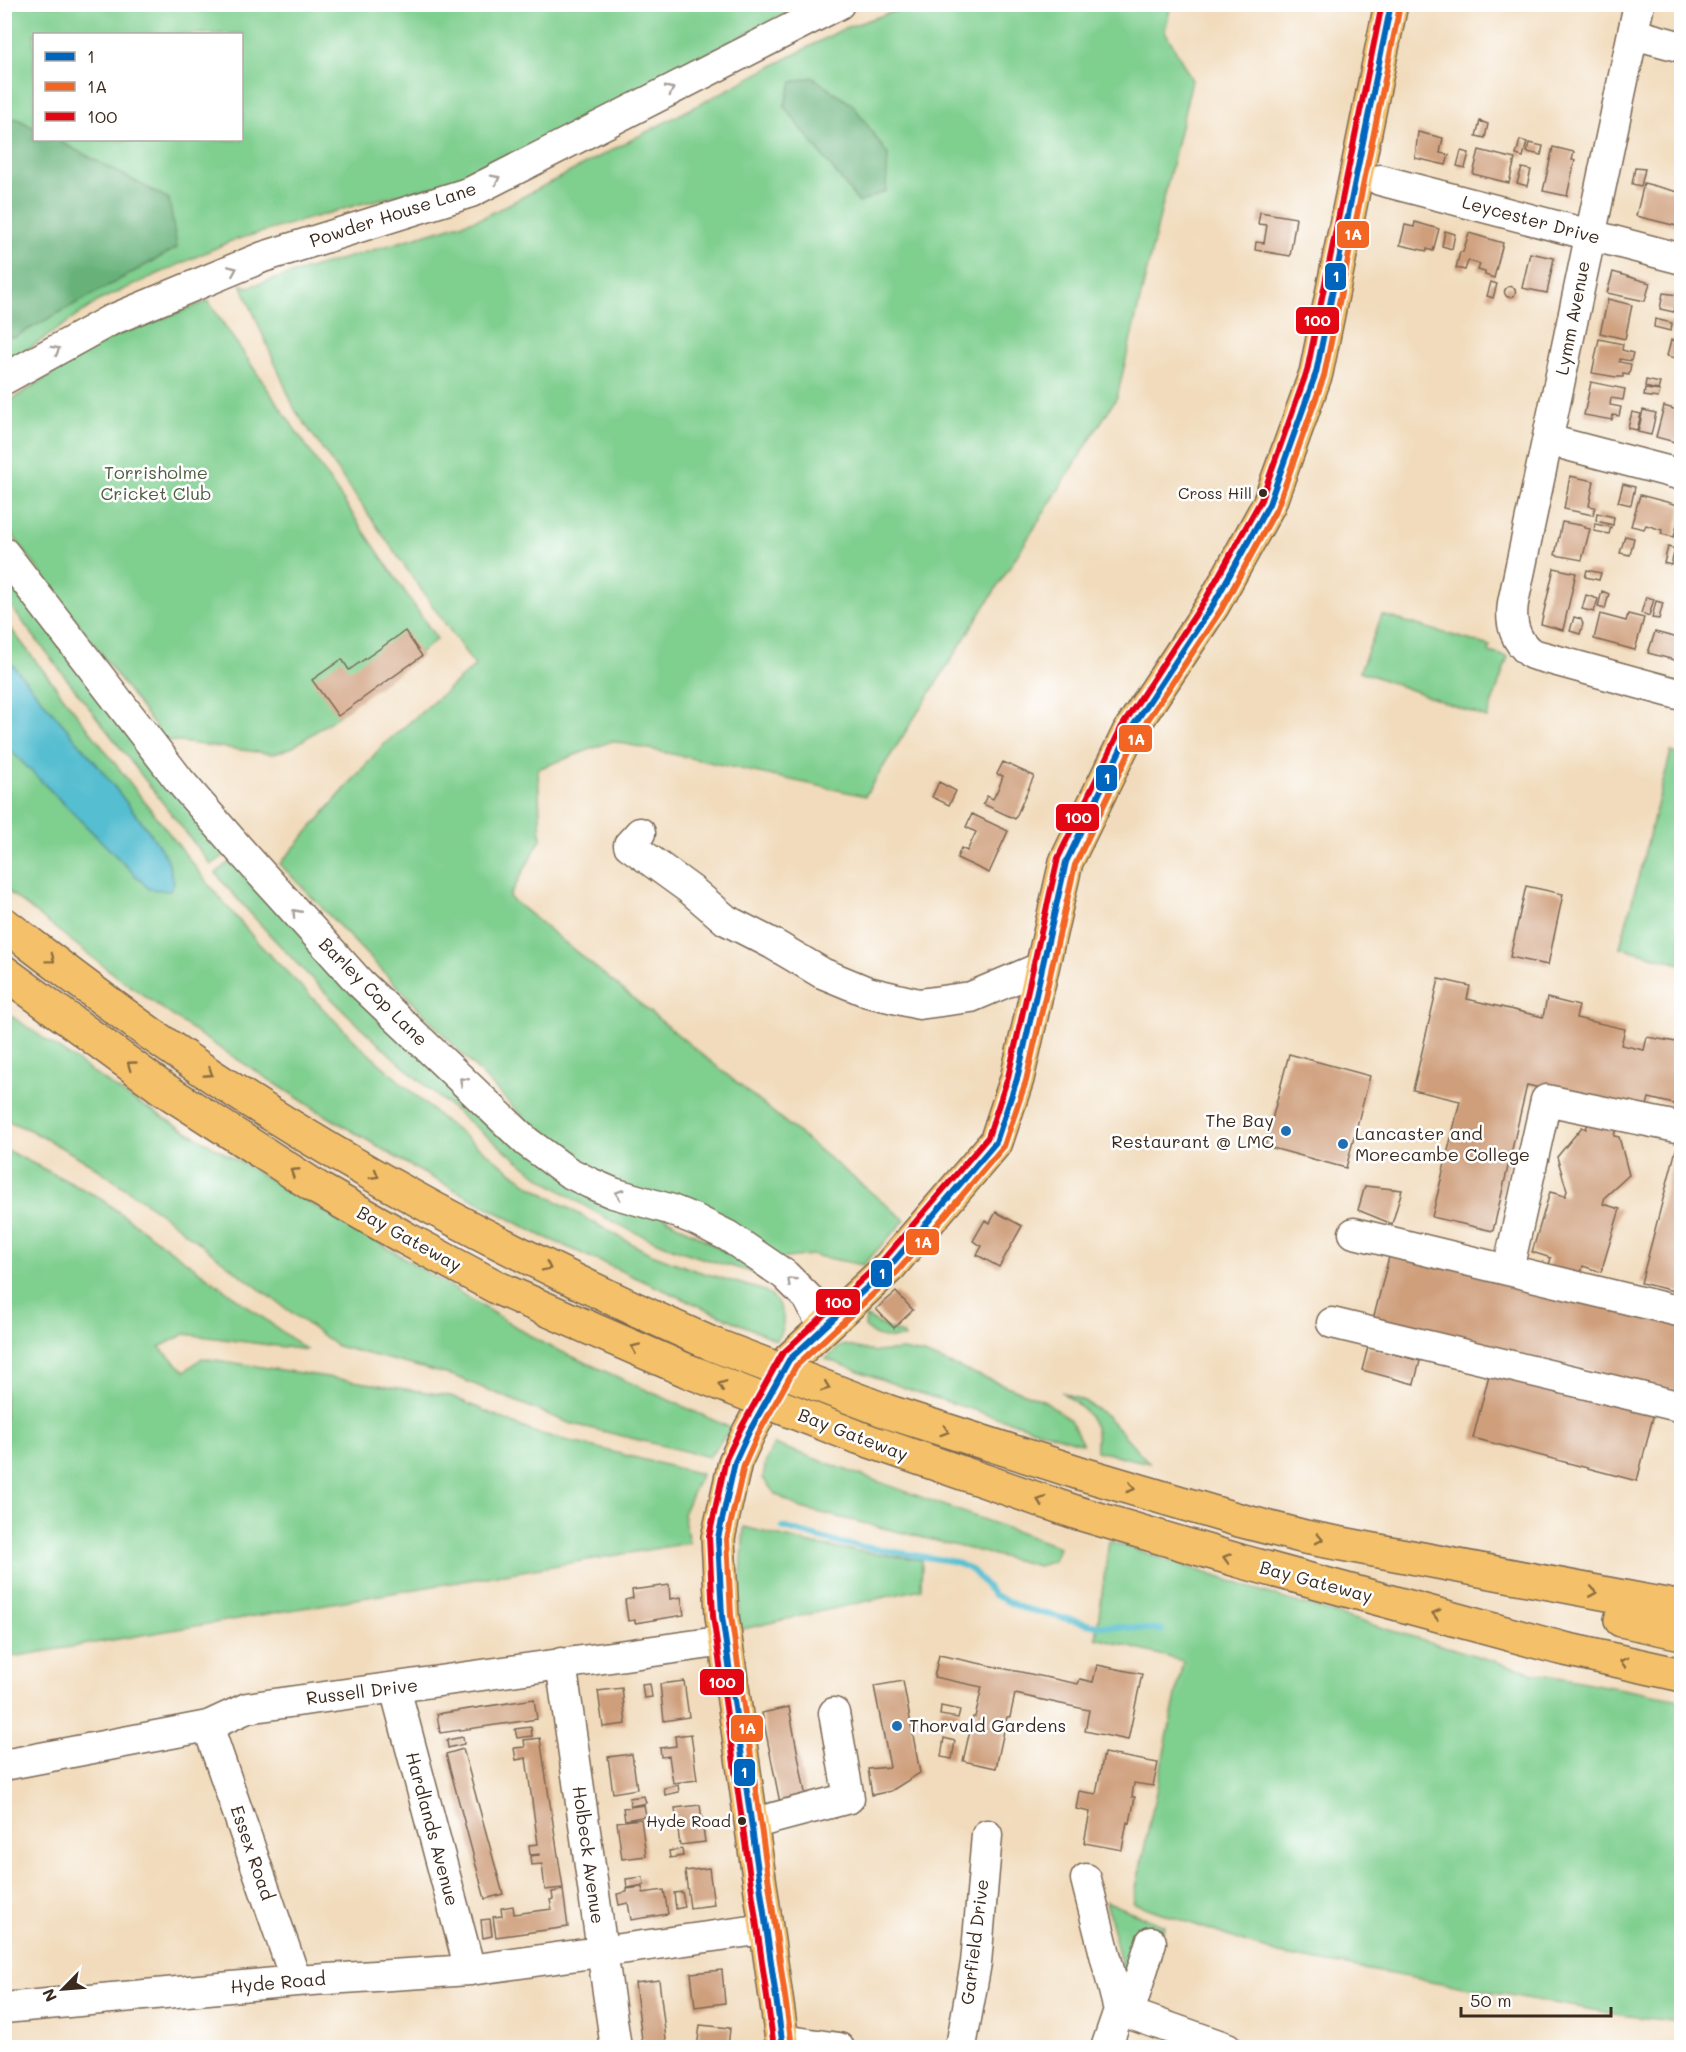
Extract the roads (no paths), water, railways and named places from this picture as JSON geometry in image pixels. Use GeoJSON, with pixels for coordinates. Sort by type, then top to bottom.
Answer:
{"type":"FeatureCollection","features":[{"type":"Feature","properties":{"kind":"main road"},"geometry":{"type":"LineString","coordinates":[[781,2044],[722,1616],[718,1538],[735,1462],[789,1360],[895,1260],[996,1142],[1017,1079],[1066,862],[1129,732],[1213,605],[1269,504],[1316,373],[1391,4]]}},
{"type":"Feature","properties":{"kind":"main road","name":"Bay Gateway"},"geometry":{"type":"LineString","coordinates":[[4,924],[169,1047],[335,1152],[428,1206],[522,1255],[618,1302],[712,1344],[889,1412],[1083,1474],[1239,1520],[1305,1537],[1681,1614]]}},
{"type":"Feature","properties":{"kind":"main road","name":"Bay Gateway"},"geometry":{"type":"LineString","coordinates":[[4,972],[162,1088],[319,1189],[501,1289],[688,1371],[855,1436],[1078,1514],[1229,1558],[1560,1648],[1682,1675]]}},
{"type":"Feature","properties":{"kind":"street","name":"Powder House Lane"},"geometry":{"type":"LineString","coordinates":[[4,379],[109,321],[263,257],[471,192],[839,4]]}},
{"type":"Feature","properties":{"kind":"street","name":"Lymm Avenue"},"geometry":{"type":"LineString","coordinates":[[1639,4],[1514,603],[1512,622],[1518,640],[1532,654],[1682,695]]}},
{"type":"Feature","properties":{"kind":"street"},"geometry":{"type":"LineString","coordinates":[[1634,34],[1682,47]]}},
{"type":"Feature","properties":{"kind":"street","name":"Leycester Drive"},"geometry":{"type":"LineString","coordinates":[[1380,180],[1682,259]]}},
{"type":"Feature","properties":{"kind":"street"},"geometry":{"type":"LineString","coordinates":[[1548,440],[1682,475]]}},
{"type":"Feature","properties":{"kind":"street","name":"Barley Cop Lane"},"geometry":{"type":"LineString","coordinates":[[4,553],[178,780],[359,982],[527,1142],[568,1172],[590,1184],[696,1220],[728,1236],[785,1275],[808,1298],[818,1334]]}},
{"type":"Feature","properties":{"kind":"street"},"geometry":{"type":"LineString","coordinates":[[630,845],[691,890],[726,920],[822,973],[868,992],[919,1005],[971,997],[1042,967]]}},
{"type":"Feature","properties":{"kind":"street"},"geometry":{"type":"LineString","coordinates":[[1508,1270],[1546,1100],[1682,1128]]}},
{"type":"Feature","properties":{"kind":"street"},"geometry":{"type":"LineString","coordinates":[[1354,1233],[1682,1312]]}},
{"type":"Feature","properties":{"kind":"street"},"geometry":{"type":"LineString","coordinates":[[1332,1323],[1682,1407]]}},
{"type":"Feature","properties":{"kind":"street","name":"Russell Drive"},"geometry":{"type":"LineString","coordinates":[[4,1765],[208,1726],[247,1708],[725,1641]]}},
{"type":"Feature","properties":{"kind":"street","name":"Holbeck Avenue"},"geometry":{"type":"LineString","coordinates":[[561,1663],[616,2048]]}},
{"type":"Feature","properties":{"kind":"street","name":"Hardlands Avenue"},"geometry":{"type":"LineString","coordinates":[[395,1688],[470,1970]]}},
{"type":"Feature","properties":{"kind":"street"},"geometry":{"type":"LineString","coordinates":[[751,1824],[849,1798],[834,1713]]}},
{"type":"Feature","properties":{"kind":"street","name":"Essex Road"},"geometry":{"type":"LineString","coordinates":[[208,1726],[296,1981]]}},
{"type":"Feature","properties":{"kind":"street","name":"Garfield Drive"},"geometry":{"type":"LineString","coordinates":[[958,2048],[962,2040],[976,1963],[987,1835]]}},
{"type":"Feature","properties":{"kind":"street"},"geometry":{"type":"LineString","coordinates":[[1086,1879],[1124,2012]]}},
{"type":"Feature","properties":{"kind":"street","name":"Hyde Road"},"geometry":{"type":"LineString","coordinates":[[4,2008],[296,1981],[470,1970],[765,1929]]}},
{"type":"Feature","properties":{"kind":"street"},"geometry":{"type":"LineString","coordinates":[[1106,2048],[1124,2012],[1151,1942]]}},
{"type":"Feature","properties":{"kind":"street"},"geometry":{"type":"LineString","coordinates":[[1124,2012],[1227,2048]]}},
{"type":"Feature","properties":{"kind":"street"},"geometry":{"type":"LineString","coordinates":[[781,2044],[839,2048]]}},
{"type":"Feature","properties":{"kind":"water"},"geometry":{"type":"Polygon","coordinates":[[[5,656],[95,762],[151,834],[168,860],[174,883],[169,891],[149,889],[5,745],[5,656]]]}},
{"type":"Feature","properties":{"kind":"waterway"},"geometry":{"type":"LineString","coordinates":[[782,1527],[835,1542],[956,1562],[973,1571],[994,1595],[1022,1608],[1092,1625],[1162,1630]]}},
{"type":"Feature","properties":{"kind":"place","name":"Cross Hill"},"geometry":{"type":"Point","coordinates":[1263,493]}},
{"type":"Feature","properties":{"kind":"place","name":"The Bay Restaurant @ LMC"},"geometry":{"type":"Point","coordinates":[1286,1131]}},
{"type":"Feature","properties":{"kind":"place","name":"Lancaster and Morecambe College"},"geometry":{"type":"Point","coordinates":[1343,1144]}},
{"type":"Feature","properties":{"kind":"place","name":"Thorvald Gardens"},"geometry":{"type":"Point","coordinates":[897,1726]}},
{"type":"Feature","properties":{"kind":"place","name":"Hyde Road"},"geometry":{"type":"Point","coordinates":[742,1821]}},
{"type":"Feature","properties":{"kind":"park label","name":"Torrisholme Cricket Club"},"geometry":{"type":"Point","coordinates":[156,483]}}]}
